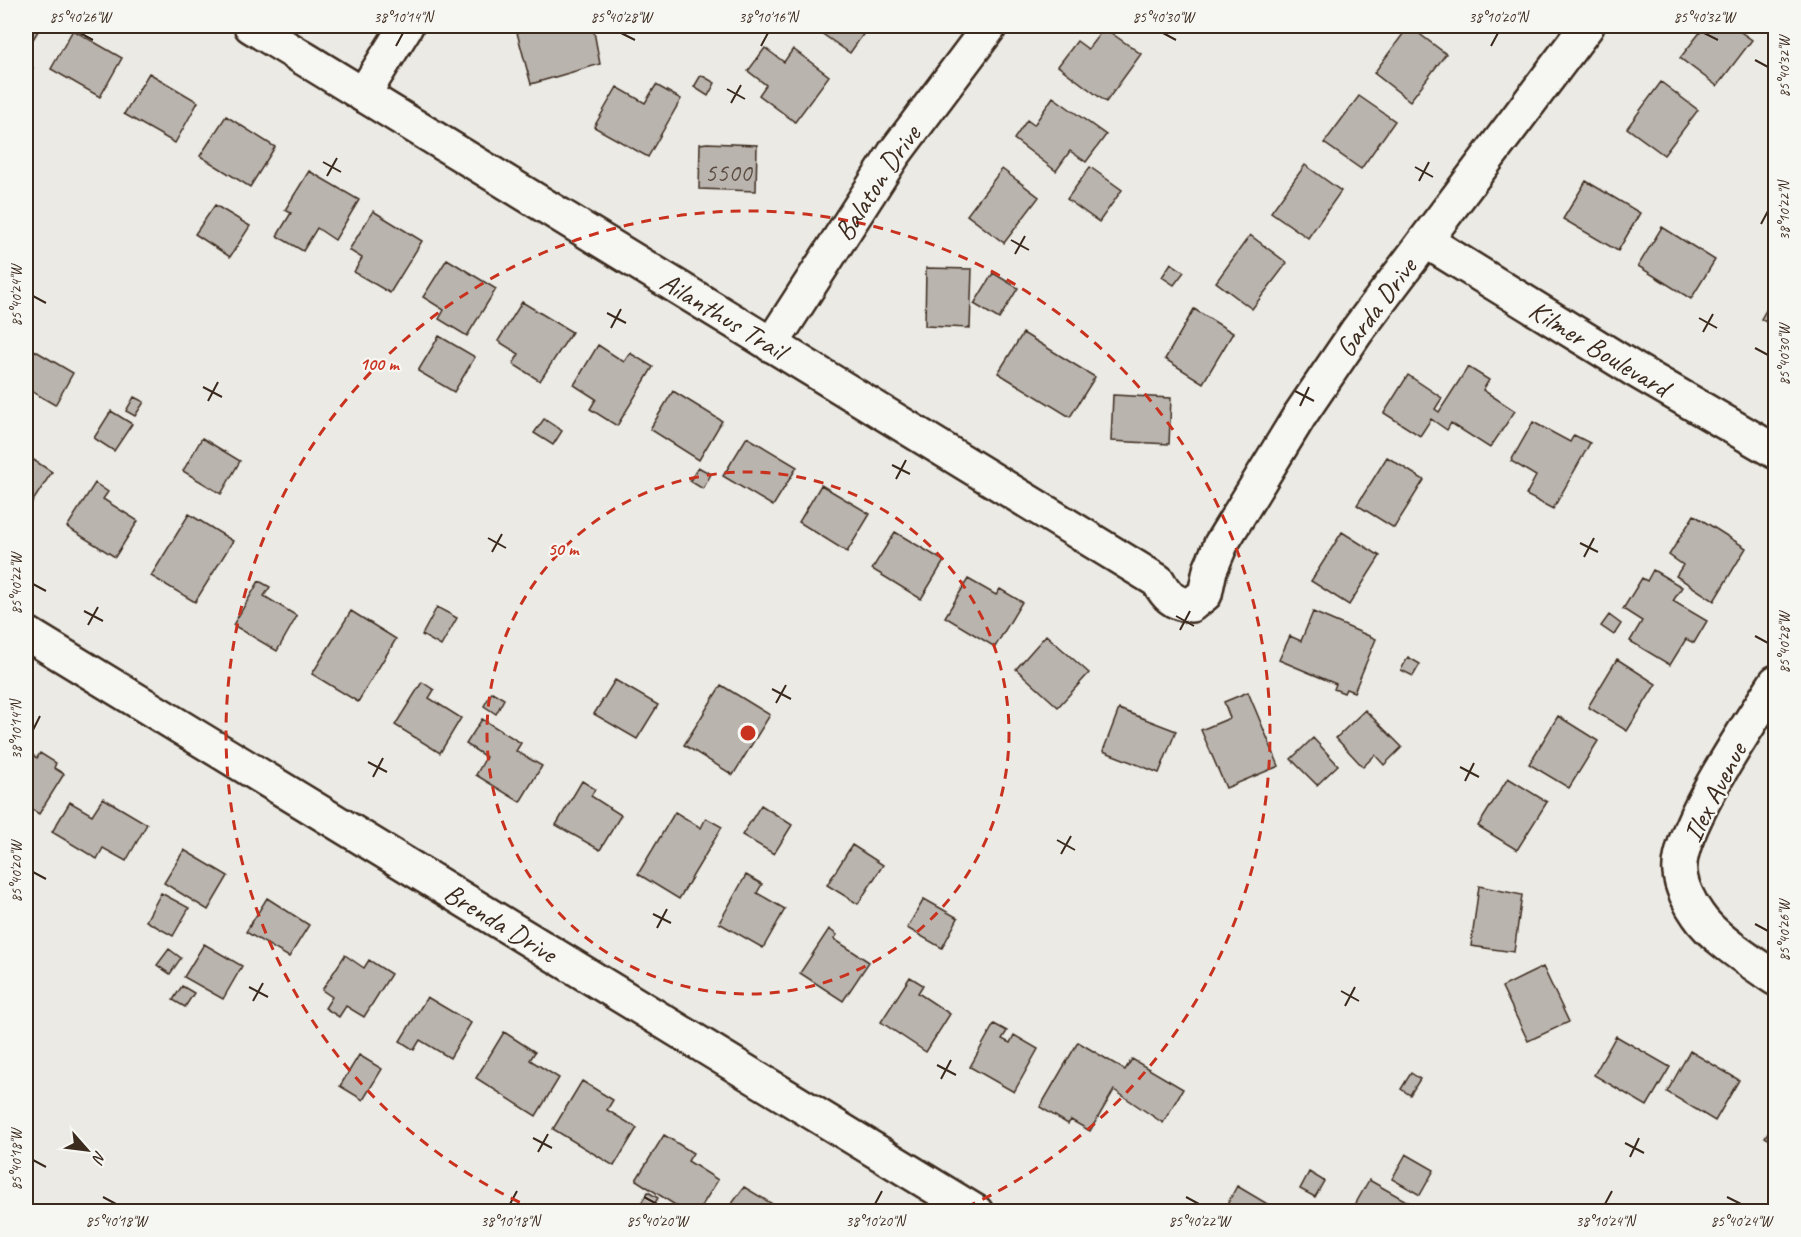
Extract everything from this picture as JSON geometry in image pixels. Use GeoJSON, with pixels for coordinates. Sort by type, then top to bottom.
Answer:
{"type":"FeatureCollection","features":[{"type":"Feature","properties":{"kind":"street","name":"Ailanthus Trail"},"geometry":{"type":"LineString","coordinates":[[250,26],[1158,581],[1167,597],[1180,605],[1191,605]]}},
{"type":"Feature","properties":{"kind":"street"},"geometry":{"type":"LineString","coordinates":[[363,95],[406,26]]}},
{"type":"Feature","properties":{"kind":"street","name":"Balaton Drive"},"geometry":{"type":"LineString","coordinates":[[771,345],[894,154],[990,26]]}},
{"type":"Feature","properties":{"kind":"street","name":"Garda Drive"},"geometry":{"type":"LineString","coordinates":[[1191,605],[1205,594],[1210,570],[1221,544],[1300,415],[1357,331],[1587,26]]}},
{"type":"Feature","properties":{"kind":"street","name":"Kilmer Boulevard"},"geometry":{"type":"LineString","coordinates":[[1426,241],[1635,370],[1776,452]]}},
{"type":"Feature","properties":{"kind":"street","name":"Brenda Drive"},"geometry":{"type":"LineString","coordinates":[[26,633],[976,1212]]}},
{"type":"Feature","properties":{"kind":"street","name":"Ilex Avenue"},"geometry":{"type":"LineString","coordinates":[[1776,682],[1715,780],[1698,813],[1681,856],[1680,873],[1698,916],[1716,933],[1776,979]]}},
{"type":"Feature","properties":{"kind":"building"},"geometry":{"type":"Polygon","coordinates":[[[26,26],[41,26],[26,51],[26,26]]]}},
{"type":"Feature","properties":{"kind":"building"},"geometry":{"type":"Polygon","coordinates":[[[530,26],[593,26],[600,64],[531,84],[516,29],[530,26]]]}},
{"type":"Feature","properties":{"kind":"building"},"geometry":{"type":"Polygon","coordinates":[[[811,26],[869,26],[850,53],[811,26]]]}},
{"type":"Feature","properties":{"kind":"building"},"geometry":{"type":"Polygon","coordinates":[[[1409,26],[1446,54],[1410,101],[1374,73],[1409,26]]]}},
{"type":"Feature","properties":{"kind":"building"},"geometry":{"type":"Polygon","coordinates":[[[1705,26],[1732,26],[1752,40],[1717,86],[1680,58],[1705,26]]]}},
{"type":"Feature","properties":{"kind":"building"},"geometry":{"type":"Polygon","coordinates":[[[1104,28],[1141,54],[1106,102],[1058,66],[1077,41],[1088,49],[1104,28]]]}},
{"type":"Feature","properties":{"kind":"building"},"geometry":{"type":"Polygon","coordinates":[[[73,30],[122,58],[100,97],[51,69],[73,30]]]}},
{"type":"Feature","properties":{"kind":"building"},"geometry":{"type":"Polygon","coordinates":[[[765,48],[784,62],[793,49],[829,76],[795,122],[759,95],[766,85],[748,71],[765,48]]]}},
{"type":"Feature","properties":{"kind":"building"},"geometry":{"type":"Polygon","coordinates":[[[26,64],[33,68],[26,82],[26,64]]]}},
{"type":"Feature","properties":{"kind":"building"},"geometry":{"type":"Polygon","coordinates":[[[149,73],[198,102],[175,143],[124,114],[149,73]]]}},
{"type":"Feature","properties":{"kind":"building"},"geometry":{"type":"Polygon","coordinates":[[[701,75],[715,83],[708,96],[694,87],[701,75]]]}},
{"type":"Feature","properties":{"kind":"building"},"geometry":{"type":"Polygon","coordinates":[[[1661,82],[1698,110],[1664,155],[1627,128],[1661,82]]]}},
{"type":"Feature","properties":{"kind":"building"},"geometry":{"type":"Polygon","coordinates":[[[656,85],[681,99],[648,157],[594,127],[617,87],[645,103],[656,85]]]}},
{"type":"Feature","properties":{"kind":"building"},"geometry":{"type":"Polygon","coordinates":[[[1359,96],[1395,121],[1361,169],[1324,143],[1359,96]]]}},
{"type":"Feature","properties":{"kind":"building"},"geometry":{"type":"Polygon","coordinates":[[[1053,97],[1106,135],[1086,162],[1070,151],[1056,171],[1014,139],[1027,120],[1034,125],[1053,97]]]}},
{"type":"Feature","properties":{"kind":"building"},"geometry":{"type":"Polygon","coordinates":[[[226,116],[275,147],[250,187],[200,156],[226,116]]]}},
{"type":"Feature","properties":{"kind":"building"},"geometry":{"type":"Polygon","coordinates":[[[700,144],[757,145],[756,191],[699,189],[700,144]]]}},
{"type":"Feature","properties":{"kind":"building"},"geometry":{"type":"Polygon","coordinates":[[[1305,165],[1341,191],[1308,238],[1271,212],[1305,165]]]}},
{"type":"Feature","properties":{"kind":"building"},"geometry":{"type":"Polygon","coordinates":[[[1090,167],[1122,190],[1099,222],[1067,199],[1090,167]]]}},
{"type":"Feature","properties":{"kind":"building"},"geometry":{"type":"Polygon","coordinates":[[[1002,169],[1039,197],[1004,243],[967,215],[1002,169]]]}},
{"type":"Feature","properties":{"kind":"building"},"geometry":{"type":"Polygon","coordinates":[[[309,171],[359,200],[335,240],[317,228],[303,251],[277,236],[291,213],[285,210],[309,171]]]}},
{"type":"Feature","properties":{"kind":"building"},"geometry":{"type":"Polygon","coordinates":[[[1586,181],[1640,213],[1618,251],[1563,219],[1586,181]]]}},
{"type":"Feature","properties":{"kind":"building"},"geometry":{"type":"Polygon","coordinates":[[[215,205],[250,226],[230,257],[195,234],[215,205]]]}},
{"type":"Feature","properties":{"kind":"building"},"geometry":{"type":"Polygon","coordinates":[[[373,211],[422,241],[390,293],[354,272],[362,258],[349,250],[373,211]]]}},
{"type":"Feature","properties":{"kind":"building"},"geometry":{"type":"Polygon","coordinates":[[[1662,227],[1715,260],[1691,299],[1638,266],[1662,227]]]}},
{"type":"Feature","properties":{"kind":"building"},"geometry":{"type":"Polygon","coordinates":[[[1250,235],[1287,263],[1252,309],[1216,282],[1250,235]]]}},
{"type":"Feature","properties":{"kind":"building"},"geometry":{"type":"Polygon","coordinates":[[[447,259],[496,289],[467,336],[439,319],[444,310],[423,297],[447,259]]]}},
{"type":"Feature","properties":{"kind":"building"},"geometry":{"type":"Polygon","coordinates":[[[1171,263],[1184,272],[1174,285],[1162,277],[1171,263]]]}},
{"type":"Feature","properties":{"kind":"building"},"geometry":{"type":"Polygon","coordinates":[[[926,268],[972,269],[970,328],[925,326],[926,268]]]}},
{"type":"Feature","properties":{"kind":"building"},"geometry":{"type":"Polygon","coordinates":[[[993,273],[1018,288],[999,319],[974,304],[993,273]]]}},
{"type":"Feature","properties":{"kind":"building"},"geometry":{"type":"Polygon","coordinates":[[[1776,293],[1776,328],[1761,319],[1776,293]]]}},
{"type":"Feature","properties":{"kind":"building"},"geometry":{"type":"Polygon","coordinates":[[[522,302],[572,332],[540,381],[513,364],[519,354],[498,341],[522,302]]]}},
{"type":"Feature","properties":{"kind":"building"},"geometry":{"type":"Polygon","coordinates":[[[1194,309],[1233,333],[1203,383],[1165,359],[1194,309]]]}},
{"type":"Feature","properties":{"kind":"building"},"geometry":{"type":"Polygon","coordinates":[[[1023,333],[1095,377],[1070,417],[998,373],[1023,333]]]}},
{"type":"Feature","properties":{"kind":"building"},"geometry":{"type":"Polygon","coordinates":[[[439,336],[475,357],[454,392],[418,371],[439,336]]]}},
{"type":"Feature","properties":{"kind":"building"},"geometry":{"type":"Polygon","coordinates":[[[598,345],[624,362],[630,353],[653,367],[617,426],[590,409],[596,399],[574,385],[598,345]]]}},
{"type":"Feature","properties":{"kind":"building"},"geometry":{"type":"Polygon","coordinates":[[[34,350],[73,373],[55,405],[26,388],[26,364],[34,350]]]}},
{"type":"Feature","properties":{"kind":"building"},"geometry":{"type":"Polygon","coordinates":[[[1468,367],[1489,380],[1483,390],[1515,411],[1490,448],[1451,423],[1447,430],[1431,419],[1420,436],[1384,413],[1408,375],[1442,398],[1435,409],[1439,412],[1468,367]]]}},
{"type":"Feature","properties":{"kind":"building"},"geometry":{"type":"Polygon","coordinates":[[[673,391],[722,421],[699,460],[650,429],[673,391]]]}},
{"type":"Feature","properties":{"kind":"building"},"geometry":{"type":"Polygon","coordinates":[[[1113,395],[1171,398],[1169,444],[1111,441],[1113,395]]]}},
{"type":"Feature","properties":{"kind":"building"},"geometry":{"type":"Polygon","coordinates":[[[134,397],[144,402],[135,416],[126,411],[134,397]]]}},
{"type":"Feature","properties":{"kind":"building"},"geometry":{"type":"Polygon","coordinates":[[[111,411],[132,424],[114,451],[94,438],[111,411]]]}},
{"type":"Feature","properties":{"kind":"building"},"geometry":{"type":"Polygon","coordinates":[[[544,419],[562,431],[553,445],[534,433],[544,419]]]}},
{"type":"Feature","properties":{"kind":"building"},"geometry":{"type":"Polygon","coordinates":[[[1533,422],[1570,442],[1574,435],[1590,443],[1553,509],[1526,495],[1536,476],[1511,461],[1533,422]]]}},
{"type":"Feature","properties":{"kind":"building"},"geometry":{"type":"Polygon","coordinates":[[[747,437],[797,467],[773,506],[723,476],[747,437]]]}},
{"type":"Feature","properties":{"kind":"building"},"geometry":{"type":"Polygon","coordinates":[[[202,438],[240,461],[221,494],[183,471],[202,438]]]}},
{"type":"Feature","properties":{"kind":"building"},"geometry":{"type":"Polygon","coordinates":[[[26,455],[52,472],[31,504],[26,501],[26,455]]]}},
{"type":"Feature","properties":{"kind":"building"},"geometry":{"type":"Polygon","coordinates":[[[1387,457],[1424,480],[1394,528],[1357,505],[1387,457]]]}},
{"type":"Feature","properties":{"kind":"building"},"geometry":{"type":"Polygon","coordinates":[[[698,467],[711,474],[703,489],[690,481],[698,467]]]}},
{"type":"Feature","properties":{"kind":"building"},"geometry":{"type":"Polygon","coordinates":[[[95,483],[108,492],[103,499],[138,521],[115,557],[67,527],[95,483]]]}},
{"type":"Feature","properties":{"kind":"building"},"geometry":{"type":"Polygon","coordinates":[[[821,485],[870,514],[847,552],[799,522],[821,485]]]}},
{"type":"Feature","properties":{"kind":"building"},"geometry":{"type":"Polygon","coordinates":[[[189,514],[233,541],[195,602],[151,576],[189,514]]]}},
{"type":"Feature","properties":{"kind":"building"},"geometry":{"type":"Polygon","coordinates":[[[1694,515],[1746,548],[1714,601],[1676,576],[1683,565],[1669,555],[1694,515]]]}},
{"type":"Feature","properties":{"kind":"building"},"geometry":{"type":"Polygon","coordinates":[[[895,532],[944,561],[921,599],[872,569],[895,532]]]}},
{"type":"Feature","properties":{"kind":"building"},"geometry":{"type":"Polygon","coordinates":[[[1342,532],[1380,556],[1349,605],[1311,581],[1342,532]]]}},
{"type":"Feature","properties":{"kind":"building"},"geometry":{"type":"Polygon","coordinates":[[[1653,570],[1682,587],[1673,601],[1707,621],[1694,643],[1686,639],[1670,665],[1630,641],[1642,621],[1623,609],[1642,578],[1647,581],[1653,570]]]}},
{"type":"Feature","properties":{"kind":"building"},"geometry":{"type":"Polygon","coordinates":[[[968,579],[996,595],[1000,589],[1022,602],[995,647],[945,617],[968,579]]]}},
{"type":"Feature","properties":{"kind":"building"},"geometry":{"type":"Polygon","coordinates":[[[259,581],[270,587],[264,596],[297,616],[277,651],[233,625],[259,581]]]}},
{"type":"Feature","properties":{"kind":"building"},"geometry":{"type":"Polygon","coordinates":[[[437,607],[457,618],[441,646],[422,635],[437,607]]]}},
{"type":"Feature","properties":{"kind":"building"},"geometry":{"type":"Polygon","coordinates":[[[351,611],[396,639],[358,702],[312,674],[351,611]]]}},
{"type":"Feature","properties":{"kind":"building"},"geometry":{"type":"Polygon","coordinates":[[[1313,612],[1376,639],[1354,692],[1346,689],[1344,693],[1334,689],[1336,684],[1279,660],[1290,636],[1301,641],[1313,612]]]}},
{"type":"Feature","properties":{"kind":"building"},"geometry":{"type":"Polygon","coordinates":[[[1609,615],[1621,624],[1614,635],[1601,626],[1609,615]]]}},
{"type":"Feature","properties":{"kind":"building"},"geometry":{"type":"Polygon","coordinates":[[[1046,635],[1089,673],[1058,707],[1016,669],[1046,635]]]}},
{"type":"Feature","properties":{"kind":"building"},"geometry":{"type":"Polygon","coordinates":[[[1408,657],[1420,664],[1413,676],[1401,670],[1408,657]]]}},
{"type":"Feature","properties":{"kind":"building"},"geometry":{"type":"Polygon","coordinates":[[[1617,659],[1656,684],[1627,731],[1588,707],[1617,659]]]}},
{"type":"Feature","properties":{"kind":"building"},"geometry":{"type":"Polygon","coordinates":[[[615,680],[658,705],[637,739],[594,714],[615,680]]]}},
{"type":"Feature","properties":{"kind":"building"},"geometry":{"type":"Polygon","coordinates":[[[422,682],[434,690],[429,698],[461,718],[440,753],[395,725],[422,682]]]}},
{"type":"Feature","properties":{"kind":"building"},"geometry":{"type":"Polygon","coordinates":[[[721,685],[770,715],[733,775],[684,745],[721,685]]]}},
{"type":"Feature","properties":{"kind":"building"},"geometry":{"type":"Polygon","coordinates":[[[492,692],[504,699],[496,714],[484,706],[492,692]]]}},
{"type":"Feature","properties":{"kind":"building"},"geometry":{"type":"Polygon","coordinates":[[[1248,692],[1279,766],[1226,788],[1201,730],[1230,718],[1224,702],[1248,692]]]}},
{"type":"Feature","properties":{"kind":"building"},"geometry":{"type":"Polygon","coordinates":[[[1119,709],[1176,731],[1159,773],[1103,751],[1119,709]]]}},
{"type":"Feature","properties":{"kind":"building"},"geometry":{"type":"Polygon","coordinates":[[[1365,710],[1402,747],[1384,765],[1375,755],[1363,767],[1336,738],[1365,710]]]}},
{"type":"Feature","properties":{"kind":"building"},"geometry":{"type":"Polygon","coordinates":[[[1558,716],[1598,741],[1569,788],[1529,764],[1558,716]]]}},
{"type":"Feature","properties":{"kind":"building"},"geometry":{"type":"Polygon","coordinates":[[[482,719],[521,743],[516,751],[542,766],[520,802],[476,775],[486,757],[466,744],[482,719]]]}},
{"type":"Feature","properties":{"kind":"building"},"geometry":{"type":"Polygon","coordinates":[[[1313,738],[1338,765],[1317,785],[1291,759],[1313,738]]]}},
{"type":"Feature","properties":{"kind":"building"},"geometry":{"type":"Polygon","coordinates":[[[26,751],[37,758],[40,753],[56,763],[54,768],[64,774],[39,814],[26,806],[26,751]]]}},
{"type":"Feature","properties":{"kind":"building"},"geometry":{"type":"Polygon","coordinates":[[[1508,778],[1547,802],[1517,850],[1478,826],[1508,778]]]}},
{"type":"Feature","properties":{"kind":"building"},"geometry":{"type":"Polygon","coordinates":[[[582,781],[595,789],[591,796],[621,815],[600,850],[556,825],[582,781]]]}},
{"type":"Feature","properties":{"kind":"building"},"geometry":{"type":"Polygon","coordinates":[[[103,798],[147,824],[126,861],[103,848],[97,859],[52,832],[70,802],[92,815],[103,798]]]}},
{"type":"Feature","properties":{"kind":"building"},"geometry":{"type":"Polygon","coordinates":[[[761,805],[792,825],[774,854],[742,835],[761,805]]]}},
{"type":"Feature","properties":{"kind":"building"},"geometry":{"type":"Polygon","coordinates":[[[675,812],[701,828],[706,818],[722,827],[679,899],[638,874],[675,812]]]}},
{"type":"Feature","properties":{"kind":"building"},"geometry":{"type":"Polygon","coordinates":[[[852,845],[883,865],[858,904],[827,885],[852,845]]]}},
{"type":"Feature","properties":{"kind":"building"},"geometry":{"type":"Polygon","coordinates":[[[184,850],[228,876],[208,910],[164,883],[184,850]]]}},
{"type":"Feature","properties":{"kind":"building"},"geometry":{"type":"Polygon","coordinates":[[[746,875],[762,884],[757,893],[785,909],[763,948],[719,923],[746,875]]]}},
{"type":"Feature","properties":{"kind":"building"},"geometry":{"type":"Polygon","coordinates":[[[1479,886],[1522,895],[1514,952],[1471,946],[1479,886]]]}},
{"type":"Feature","properties":{"kind":"building"},"geometry":{"type":"Polygon","coordinates":[[[161,893],[189,908],[173,936],[146,921],[161,893]]]}},
{"type":"Feature","properties":{"kind":"building"},"geometry":{"type":"Polygon","coordinates":[[[267,898],[309,925],[289,957],[246,932],[267,898]]]}},
{"type":"Feature","properties":{"kind":"building"},"geometry":{"type":"Polygon","coordinates":[[[924,899],[958,918],[942,948],[907,928],[924,899]]]}},
{"type":"Feature","properties":{"kind":"building"},"geometry":{"type":"Polygon","coordinates":[[[829,929],[837,935],[834,939],[869,962],[843,1001],[800,973],[829,929]]]}},
{"type":"Feature","properties":{"kind":"building"},"geometry":{"type":"Polygon","coordinates":[[[204,944],[242,966],[223,999],[184,977],[204,944]]]}},
{"type":"Feature","properties":{"kind":"building"},"geometry":{"type":"Polygon","coordinates":[[[169,949],[181,958],[170,974],[157,965],[169,949]]]}},
{"type":"Feature","properties":{"kind":"building"},"geometry":{"type":"Polygon","coordinates":[[[345,955],[364,968],[369,960],[391,974],[364,1017],[346,1006],[339,1017],[325,1008],[332,997],[322,990],[345,955]]]}},
{"type":"Feature","properties":{"kind":"building"},"geometry":{"type":"Polygon","coordinates":[[[1543,967],[1569,1022],[1528,1041],[1502,987],[1543,967]]]}},
{"type":"Feature","properties":{"kind":"building"},"geometry":{"type":"Polygon","coordinates":[[[910,977],[923,985],[918,993],[950,1014],[926,1052],[881,1022],[910,977]]]}},
{"type":"Feature","properties":{"kind":"building"},"geometry":{"type":"Polygon","coordinates":[[[182,986],[194,993],[185,1007],[173,1000],[182,986]]]}},
{"type":"Feature","properties":{"kind":"building"},"geometry":{"type":"Polygon","coordinates":[[[427,997],[471,1023],[450,1058],[420,1040],[414,1050],[400,1041],[427,997]]]}},
{"type":"Feature","properties":{"kind":"building"},"geometry":{"type":"Polygon","coordinates":[[[994,1024],[1007,1031],[1002,1039],[1010,1043],[1014,1035],[1038,1049],[1014,1092],[970,1067],[994,1024]]]}},
{"type":"Feature","properties":{"kind":"building"},"geometry":{"type":"Polygon","coordinates":[[[504,1032],[535,1052],[530,1060],[559,1078],[536,1116],[476,1078],[504,1032]]]}},
{"type":"Feature","properties":{"kind":"building"},"geometry":{"type":"Polygon","coordinates":[[[1616,1036],[1670,1067],[1647,1106],[1594,1075],[1616,1036]]]}},
{"type":"Feature","properties":{"kind":"building"},"geometry":{"type":"Polygon","coordinates":[[[1078,1042],[1125,1070],[1132,1059],[1183,1089],[1163,1123],[1114,1090],[1090,1131],[1071,1120],[1068,1124],[1040,1107],[1078,1042]]]}},
{"type":"Feature","properties":{"kind":"building"},"geometry":{"type":"Polygon","coordinates":[[[1690,1051],[1739,1080],[1715,1121],[1667,1092],[1690,1051]]]}},
{"type":"Feature","properties":{"kind":"building"},"geometry":{"type":"Polygon","coordinates":[[[359,1055],[382,1069],[363,1100],[340,1086],[359,1055]]]}},
{"type":"Feature","properties":{"kind":"building"},"geometry":{"type":"Polygon","coordinates":[[[1411,1073],[1420,1079],[1410,1095],[1401,1089],[1411,1073]]]}},
{"type":"Feature","properties":{"kind":"building"},"geometry":{"type":"Polygon","coordinates":[[[582,1081],[613,1100],[607,1110],[637,1128],[614,1166],[553,1129],[582,1081]]]}},
{"type":"Feature","properties":{"kind":"building"},"geometry":{"type":"Polygon","coordinates":[[[1776,1120],[1776,1144],[1765,1137],[1776,1120]]]}},
{"type":"Feature","properties":{"kind":"building"},"geometry":{"type":"Polygon","coordinates":[[[664,1135],[693,1153],[688,1161],[718,1180],[698,1212],[686,1212],[636,1180],[664,1135]]]}},
{"type":"Feature","properties":{"kind":"building"},"geometry":{"type":"Polygon","coordinates":[[[1406,1154],[1434,1170],[1420,1195],[1392,1179],[1406,1154]]]}},
{"type":"Feature","properties":{"kind":"building"},"geometry":{"type":"Polygon","coordinates":[[[1309,1172],[1324,1181],[1315,1197],[1300,1189],[1309,1172]]]}},
{"type":"Feature","properties":{"kind":"building"},"geometry":{"type":"Polygon","coordinates":[[[1369,1180],[1417,1207],[1414,1212],[1352,1210],[1369,1180]]]}},
{"type":"Feature","properties":{"kind":"building"},"geometry":{"type":"Polygon","coordinates":[[[1237,1186],[1281,1212],[1223,1212],[1237,1186]]]}},
{"type":"Feature","properties":{"kind":"building"},"geometry":{"type":"Polygon","coordinates":[[[744,1187],[774,1205],[771,1212],[726,1212],[744,1187]]]}},
{"type":"Feature","properties":{"kind":"building"},"geometry":{"type":"Polygon","coordinates":[[[648,1192],[658,1198],[651,1209],[641,1203],[648,1192]]]}}]}
